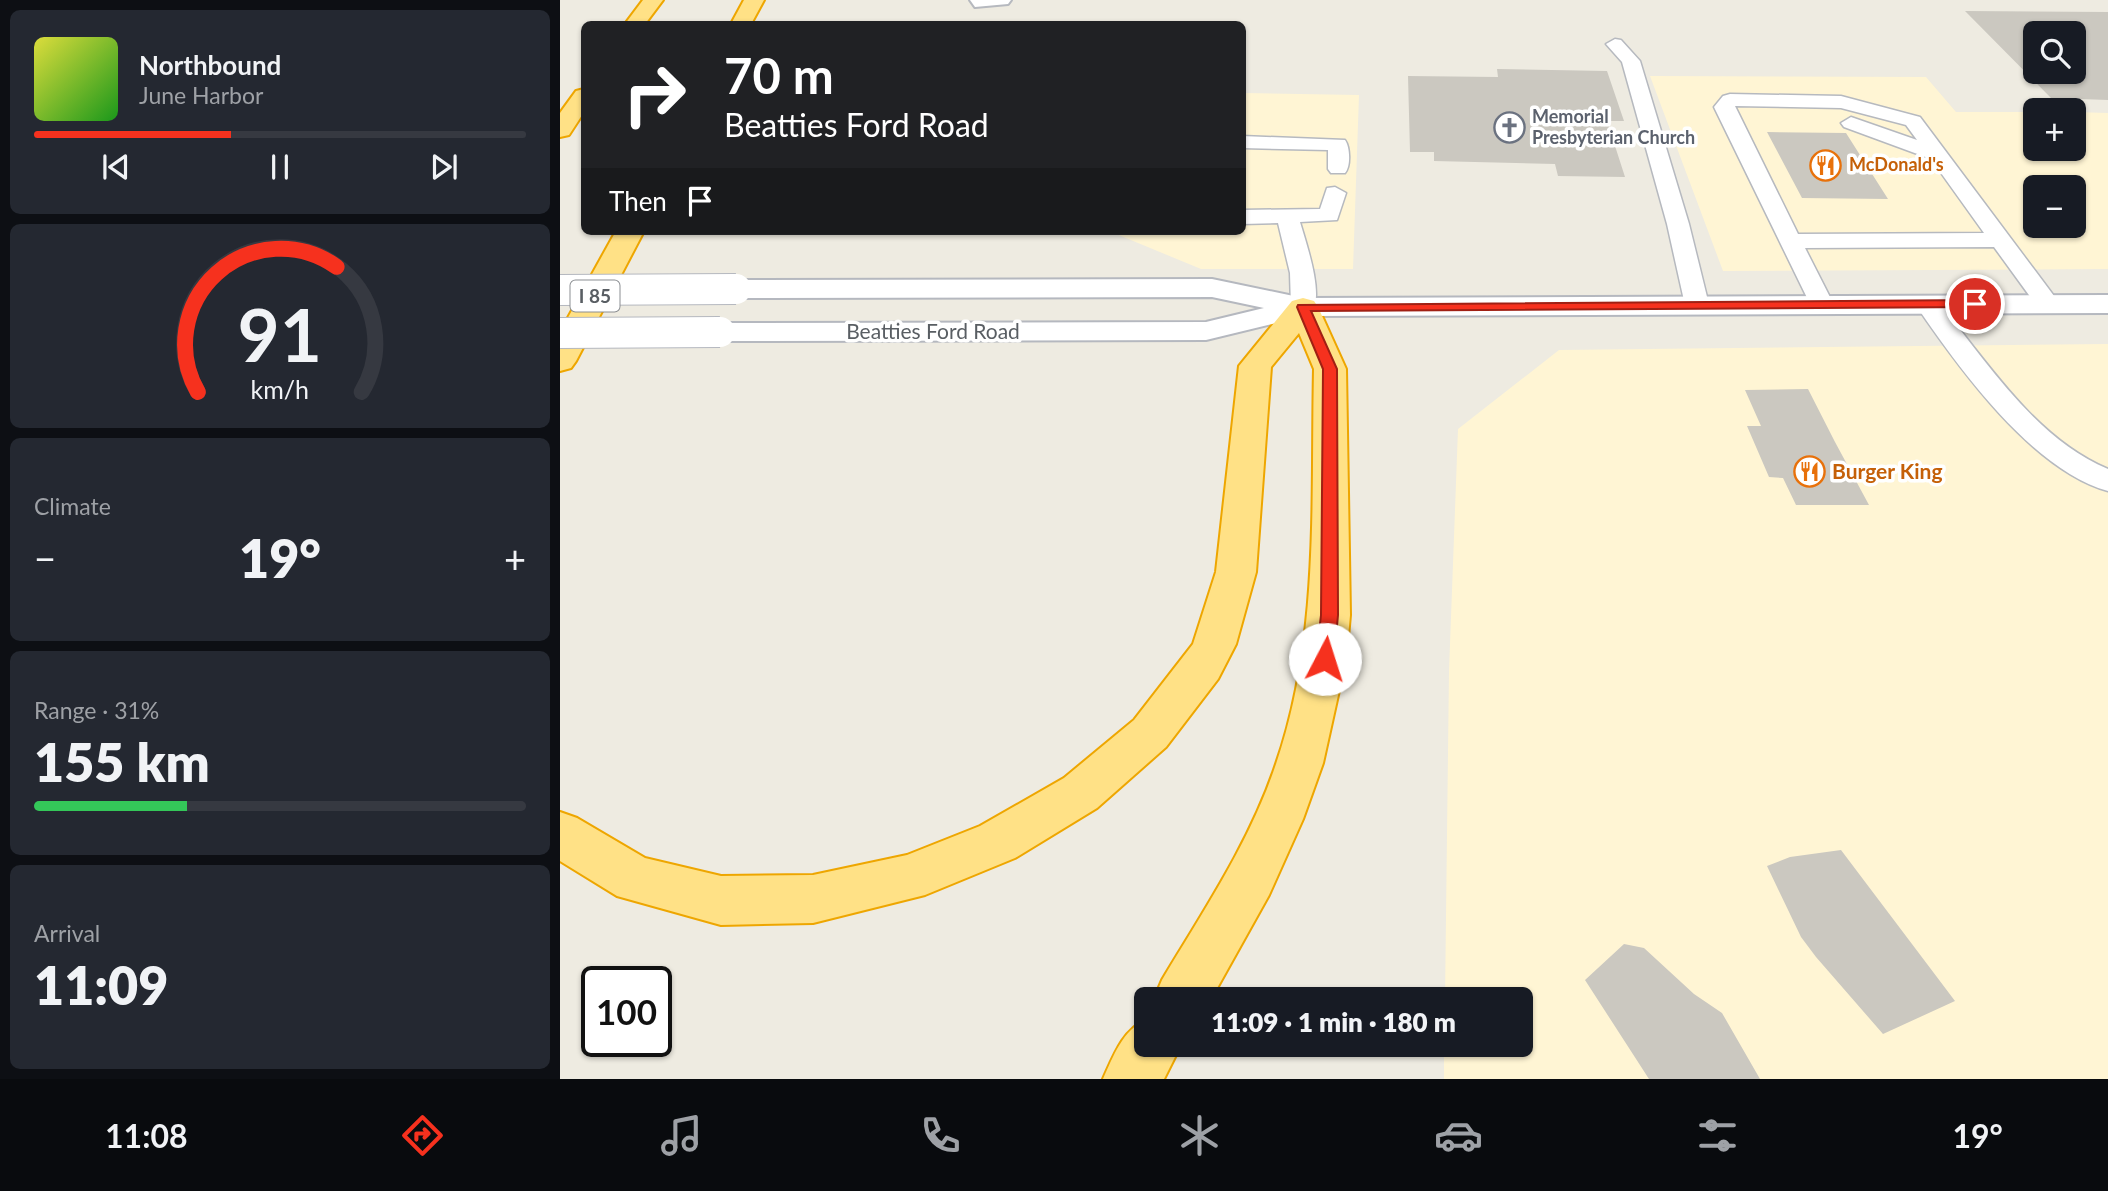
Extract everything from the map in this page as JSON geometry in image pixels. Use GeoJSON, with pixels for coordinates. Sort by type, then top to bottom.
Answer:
{"type":"FeatureCollection","features":[{"type":"Feature","properties":{"kind":"highway"},"geometry":{"type":"LineString","coordinates":[[637,21],[653,0]]}},
{"type":"Feature","properties":{"kind":"highway"},"geometry":{"type":"LineString","coordinates":[[743,21],[754,0]]}},
{"type":"Feature","properties":{"kind":"highway"},"geometry":{"type":"LineString","coordinates":[[560,130],[581,100]]}},
{"type":"Feature","properties":{"kind":"highway","name":"I 85"},"geometry":{"type":"LineString","coordinates":[[560,361],[628,235]]}},
{"type":"Feature","properties":{"kind":"highway"},"geometry":{"type":"LineString","coordinates":[[560,834],[584,855],[667,892],[717,900],[773,901],[830,895],[890,882],[947,865],[999,843],[1088,788],[1156,728],[1203,666],[1219,635],[1230,603],[1236,572],[1255,366],[1303,307],[1330,369],[1329,615],[1325,659],[1300,763],[1279,819],[1251,878],[1188,987]]}},
{"type":"Feature","properties":{"kind":"highway"},"geometry":{"type":"LineString","coordinates":[[1132,1079],[1146,1057]]}},
{"type":"Feature","properties":{"kind":"main road","name":"Beatties Ford Road"},"geometry":{"type":"LineString","coordinates":[[560,290],[1212,288],[1303,307],[2108,304]]}},
{"type":"Feature","properties":{"kind":"main road","name":"Beatties Ford Road"},"geometry":{"type":"LineString","coordinates":[[560,333],[1206,331],[1303,307]]}},
{"type":"Feature","properties":{"kind":"lane"},"geometry":{"type":"LineString","coordinates":[[1615,44],[1630,61],[1678,224],[1697,305]]}},
{"type":"Feature","properties":{"kind":"lane"},"geometry":{"type":"LineString","coordinates":[[1822,304],[1724,107],[1730,100],[1841,102],[1913,121],[2048,304]]}},
{"type":"Feature","properties":{"kind":"lane"},"geometry":{"type":"LineString","coordinates":[[1757,118],[1762,112],[1776,108],[1813,110],[1935,154]]}},
{"type":"Feature","properties":{"kind":"lane"},"geometry":{"type":"LineString","coordinates":[[1246,142],[1338,144],[1338,169]]}},
{"type":"Feature","properties":{"kind":"lane"},"geometry":{"type":"LineString","coordinates":[[1310,169],[1313,144]]}},
{"type":"Feature","properties":{"kind":"lane"},"geometry":{"type":"LineString","coordinates":[[1775,209],[1790,190]]}},
{"type":"Feature","properties":{"kind":"lane"},"geometry":{"type":"LineString","coordinates":[[1303,307],[1295,216],[1307,192]]}},
{"type":"Feature","properties":{"kind":"lane"},"geometry":{"type":"LineString","coordinates":[[1246,217],[1329,215],[1335,193]]}},
{"type":"Feature","properties":{"kind":"lane"},"geometry":{"type":"LineString","coordinates":[[1791,241],[1999,240]]}},
{"type":"Feature","properties":{"kind":"lane"},"geometry":{"type":"LineString","coordinates":[[1927,304],[2026,425],[2057,453],[2095,477],[2108,481]]}},
{"type":"Feature","properties":{"kind":"shaded area"},"geometry":{"type":"Polygon","coordinates":[[[1650,76],[1926,77],[1956,112],[2023,112],[2023,161],[2086,161],[2086,112],[2108,113],[2108,269],[1723,271],[1650,76]]]}},
{"type":"Feature","properties":{"kind":"shaded area"},"geometry":{"type":"Polygon","coordinates":[[[1246,93],[1359,95],[1353,269],[1201,269],[1119,235],[1246,235],[1246,93]]]}},
{"type":"Feature","properties":{"kind":"shaded area"},"geometry":{"type":"Polygon","coordinates":[[[2108,344],[2108,1079],[1444,1079],[1444,1057],[1533,1057],[1533,987],[1445,987],[1449,671],[1458,429],[1559,350],[2108,344]]]}},
{"type":"Feature","properties":{"kind":"building"},"geometry":{"type":"Polygon","coordinates":[[[1965,11],[2108,12],[2108,100],[2051,98],[2037,84],[2086,84],[2086,21],[2023,21],[2023,70],[1965,11]]]}},
{"type":"Feature","properties":{"kind":"building","name":"Memorial Presbyterian Church"},"geometry":{"type":"Polygon","coordinates":[[[1497,69],[1607,71],[1624,121],[1607,121],[1625,177],[1558,176],[1555,164],[1434,161],[1434,152],[1410,152],[1408,76],[1498,77],[1497,69]]]}},
{"type":"Feature","properties":{"kind":"building","name":"McDonald's"},"geometry":{"type":"Polygon","coordinates":[[[1767,132],[1846,133],[1888,199],[1802,198],[1767,132]]]}},
{"type":"Feature","properties":{"kind":"building","name":"Burger King"},"geometry":{"type":"Polygon","coordinates":[[[1808,389],[1869,505],[1796,505],[1783,478],[1769,477],[1747,426],[1761,426],[1745,390],[1808,389]]]}},
{"type":"Feature","properties":{"kind":"building"},"geometry":{"type":"Polygon","coordinates":[[[1841,850],[1955,1001],[1883,1034],[1816,957],[1801,937],[1767,866],[1790,857],[1841,850]]]}},
{"type":"Feature","properties":{"kind":"building"},"geometry":{"type":"Polygon","coordinates":[[[1624,944],[1644,948],[1694,994],[1722,1013],[1760,1079],[1649,1079],[1585,980],[1624,944]]]}},
{"type":"Feature","properties":{"kind":"place","name":"Memorial Presbyterian Church"},"geometry":{"type":"Point","coordinates":[1509,127]}},
{"type":"Feature","properties":{"kind":"place","name":"McDonald's"},"geometry":{"type":"Point","coordinates":[1826,165]}},
{"type":"Feature","properties":{"kind":"place","name":"Burger King"},"geometry":{"type":"Point","coordinates":[1809,472]}},
{"type":"Feature","properties":{"kind":"route"},"geometry":{"type":"LineString","coordinates":[[1325,659],[1329,615],[1330,369],[1303,307],[1975,304]]}}]}
